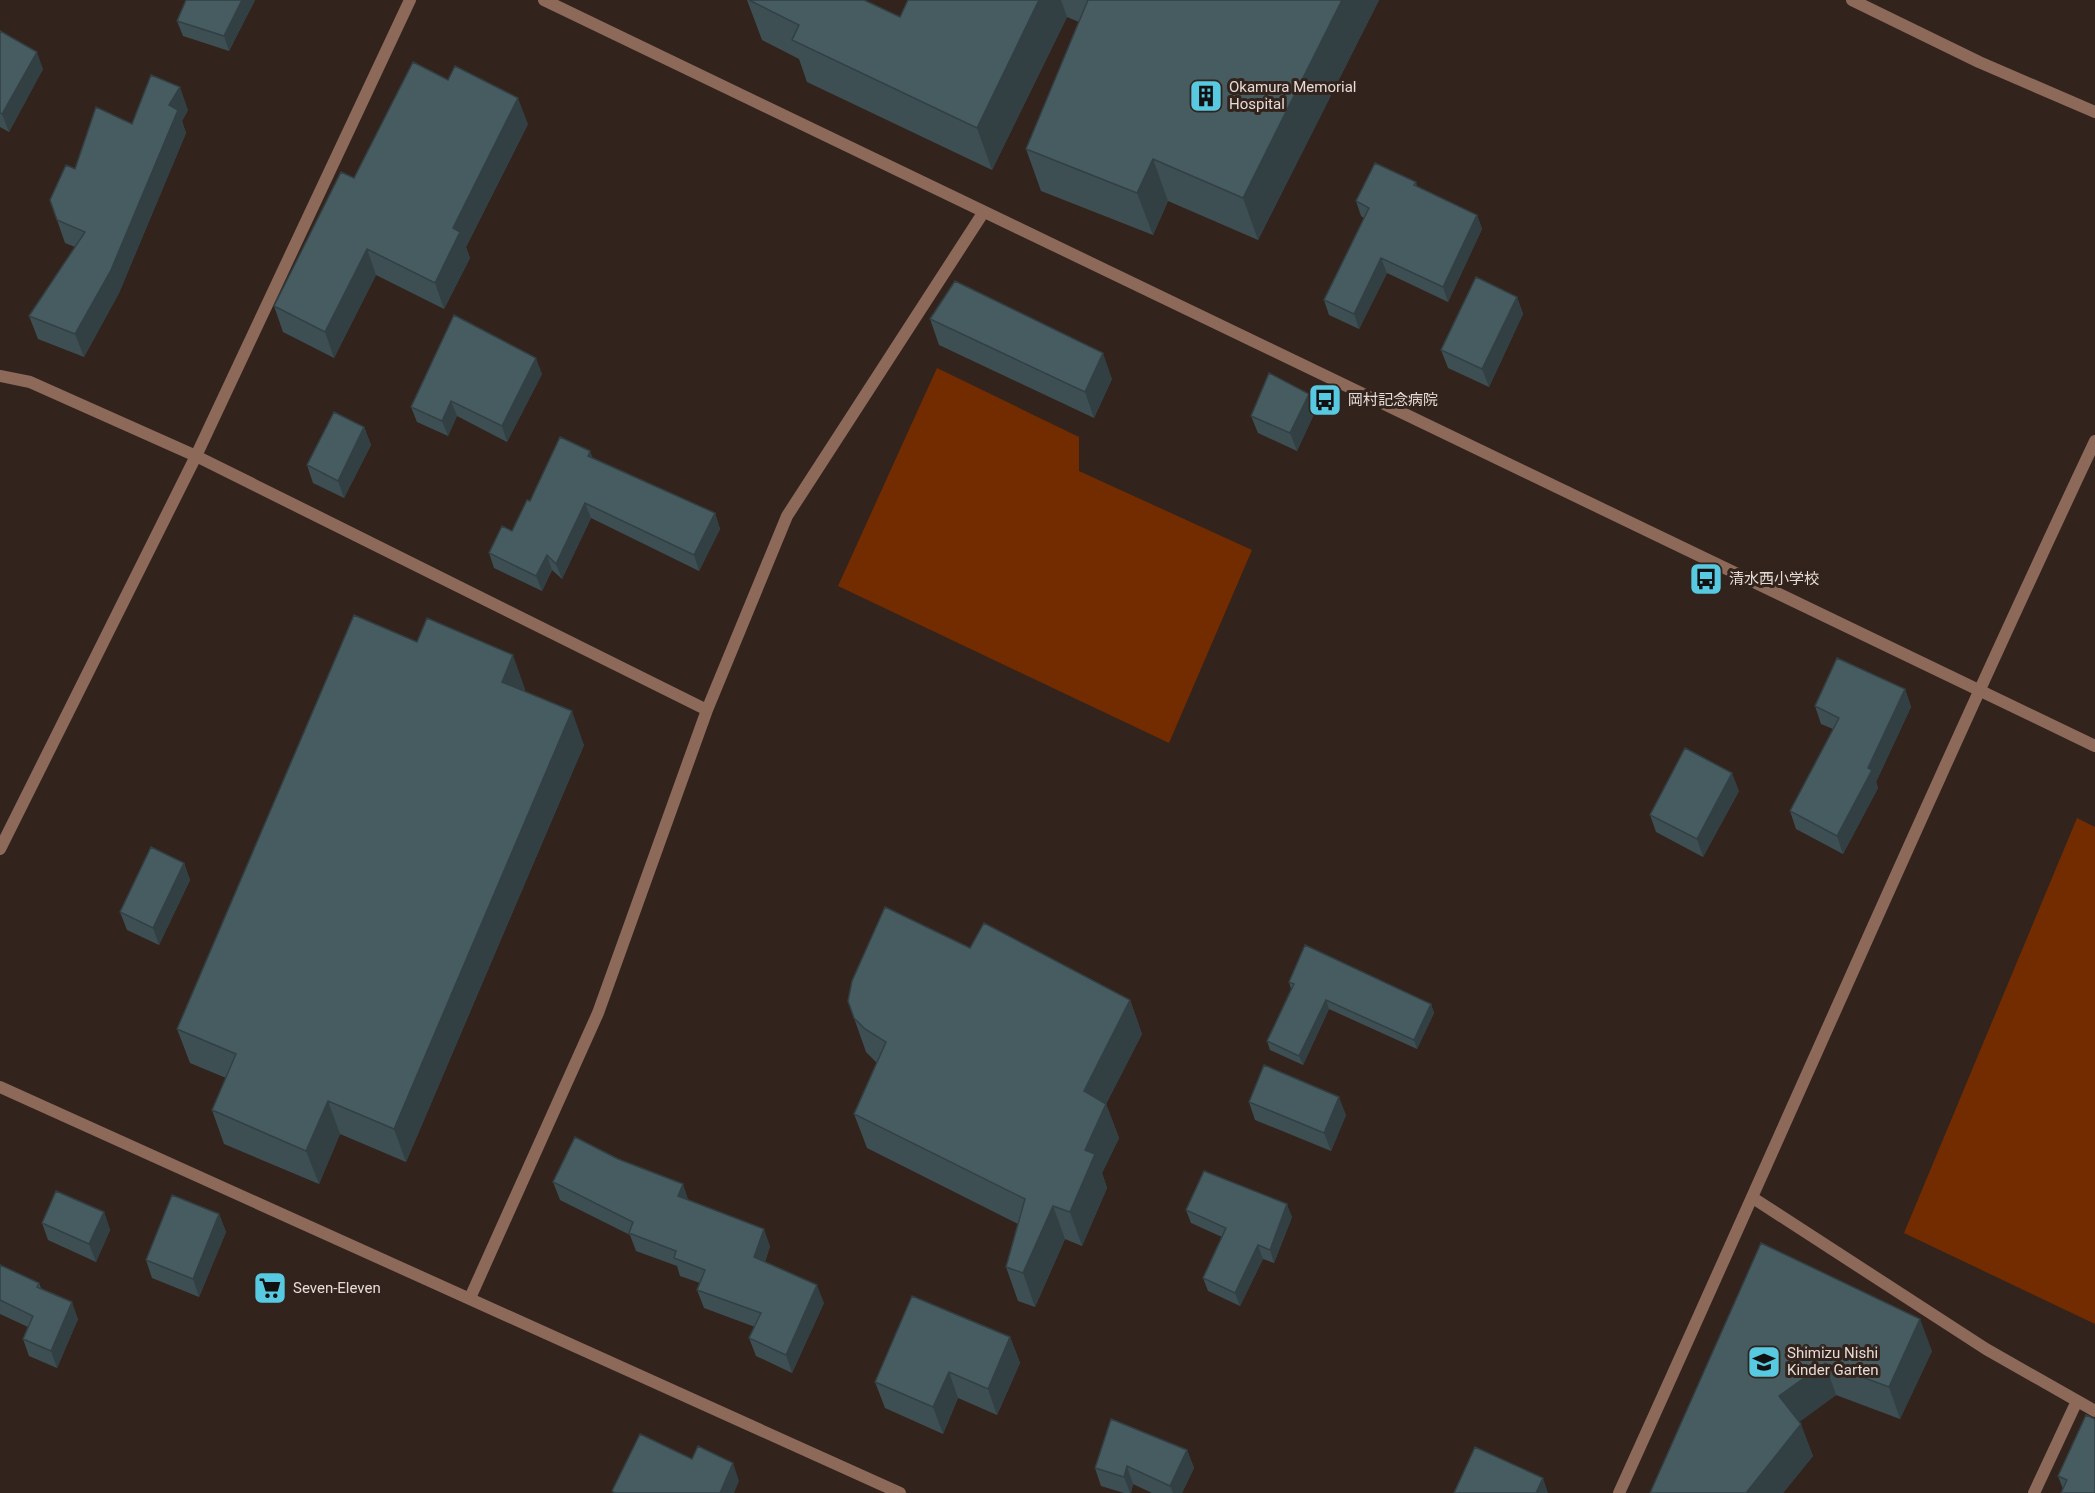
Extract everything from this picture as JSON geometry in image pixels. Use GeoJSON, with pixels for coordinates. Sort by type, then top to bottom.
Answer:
{"type":"FeatureCollection","features":[{"type":"Feature","properties":{"kind":"street"},"geometry":{"type":"LineString","coordinates":[[0,849],[196,456],[410,0]]}},
{"type":"Feature","properties":{"kind":"street"},"geometry":{"type":"LineString","coordinates":[[544,0],[2095,746]]}},
{"type":"Feature","properties":{"kind":"street"},"geometry":{"type":"LineString","coordinates":[[1852,0],[1979,62],[2095,112]]}},
{"type":"Feature","properties":{"kind":"street"},"geometry":{"type":"LineString","coordinates":[[470,1298],[598,1013],[706,710],[787,516],[983,213]]}},
{"type":"Feature","properties":{"kind":"street"},"geometry":{"type":"LineString","coordinates":[[0,376],[30,382],[196,456],[706,710]]}},
{"type":"Feature","properties":{"kind":"street"},"geometry":{"type":"LineString","coordinates":[[1619,1493],[1753,1198],[1977,691],[2095,441]]}},
{"type":"Feature","properties":{"kind":"street"},"geometry":{"type":"LineString","coordinates":[[0,1087],[900,1493]]}},
{"type":"Feature","properties":{"kind":"street"},"geometry":{"type":"LineString","coordinates":[[1753,1198],[1977,1343],[2076,1403],[2095,1411]]}},
{"type":"Feature","properties":{"kind":"street"},"geometry":{"type":"LineString","coordinates":[[2034,1493],[2076,1403]]}},
{"type":"Feature","properties":{"kind":"shaded area"},"geometry":{"type":"Polygon","coordinates":[[[937,368],[1079,437],[1079,471],[1252,550],[1169,743],[838,586],[937,368]]]}},
{"type":"Feature","properties":{"kind":"shaded area"},"geometry":{"type":"Polygon","coordinates":[[[2077,818],[2095,827],[2095,1324],[1904,1233],[2077,818]]]}},
{"type":"Feature","properties":{"kind":"building"},"geometry":{"type":"Polygon","coordinates":[[[186,0],[242,0],[224,36],[177,21],[186,0]]]}},
{"type":"Feature","properties":{"kind":"building"},"geometry":{"type":"Polygon","coordinates":[[[749,0],[864,0],[900,17],[908,0],[1039,0],[977,128],[792,40],[799,25],[749,0]]]}},
{"type":"Feature","properties":{"kind":"building","name":"Okamura Memorial Hospital"},"geometry":{"type":"Polygon","coordinates":[[[1088,0],[1342,0],[1243,198],[1153,159],[1137,193],[1026,149],[1088,0]]]}},
{"type":"Feature","properties":{"kind":"building"},"geometry":{"type":"Polygon","coordinates":[[[0,31],[37,52],[2,114],[0,113],[0,31]]]}},
{"type":"Feature","properties":{"kind":"building"},"geometry":{"type":"Polygon","coordinates":[[[413,62],[448,80],[455,66],[518,98],[453,228],[460,232],[435,283],[367,249],[325,332],[274,306],[341,172],[354,178],[413,62]]]}},
{"type":"Feature","properties":{"kind":"building"},"geometry":{"type":"Polygon","coordinates":[[[151,75],[180,87],[169,105],[178,110],[111,270],[75,334],[29,316],[85,232],[57,220],[50,200],[66,165],[75,169],[96,107],[132,124],[151,75]]]}},
{"type":"Feature","properties":{"kind":"building"},"geometry":{"type":"Polygon","coordinates":[[[1375,163],[1416,182],[1414,185],[1477,215],[1443,287],[1381,258],[1354,314],[1324,300],[1369,208],[1356,201],[1375,163]]]}},
{"type":"Feature","properties":{"kind":"building"},"geometry":{"type":"Polygon","coordinates":[[[1476,277],[1517,297],[1482,369],[1441,350],[1476,277]]]}},
{"type":"Feature","properties":{"kind":"building"},"geometry":{"type":"Polygon","coordinates":[[[955,281],[1103,353],[1085,392],[930,319],[955,281]]]}},
{"type":"Feature","properties":{"kind":"building"},"geometry":{"type":"Polygon","coordinates":[[[454,315],[536,358],[502,426],[451,401],[442,421],[411,407],[454,315]]]}},
{"type":"Feature","properties":{"kind":"building"},"geometry":{"type":"Polygon","coordinates":[[[1269,373],[1309,394],[1290,433],[1251,416],[1269,373]]]}},
{"type":"Feature","properties":{"kind":"building"},"geometry":{"type":"Polygon","coordinates":[[[334,412],[364,427],[338,481],[307,465],[334,412]]]}},
{"type":"Feature","properties":{"kind":"building"},"geometry":{"type":"Polygon","coordinates":[[[560,437],[590,451],[588,456],[715,513],[694,555],[585,503],[556,564],[547,555],[536,576],[489,553],[502,526],[512,531],[527,500],[530,501],[560,437]]]}},
{"type":"Feature","properties":{"kind":"building"},"geometry":{"type":"Polygon","coordinates":[[[354,615],[417,642],[427,618],[513,655],[502,682],[572,711],[394,1129],[328,1101],[306,1151],[212,1110],[236,1054],[177,1029],[354,615]]]}},
{"type":"Feature","properties":{"kind":"building"},"geometry":{"type":"Polygon","coordinates":[[[1837,658],[1905,689],[1868,768],[1872,770],[1837,836],[1790,811],[1839,718],[1815,706],[1837,658]]]}},
{"type":"Feature","properties":{"kind":"building"},"geometry":{"type":"Polygon","coordinates":[[[1685,748],[1732,773],[1697,839],[1650,815],[1685,748]]]}},
{"type":"Feature","properties":{"kind":"building"},"geometry":{"type":"Polygon","coordinates":[[[151,847],[184,863],[153,928],[120,912],[151,847]]]}},
{"type":"Feature","properties":{"kind":"building"},"geometry":{"type":"Polygon","coordinates":[[[885,907],[970,948],[984,923],[1130,1000],[1084,1091],[1106,1104],[1085,1150],[1095,1154],[1070,1212],[1053,1206],[1023,1273],[1006,1267],[1025,1199],[854,1114],[886,1042],[865,1029],[854,1018],[848,1001],[852,981],[885,907]]]}},
{"type":"Feature","properties":{"kind":"building"},"geometry":{"type":"Polygon","coordinates":[[[1305,945],[1431,1004],[1414,1040],[1326,1000],[1299,1056],[1267,1041],[1294,984],[1289,982],[1305,945]]]}},
{"type":"Feature","properties":{"kind":"building"},"geometry":{"type":"Polygon","coordinates":[[[1264,1065],[1339,1097],[1324,1133],[1249,1102],[1264,1065]]]}},
{"type":"Feature","properties":{"kind":"building"},"geometry":{"type":"Polygon","coordinates":[[[575,1137],[618,1159],[683,1184],[678,1196],[764,1229],[754,1257],[817,1285],[786,1355],[749,1338],[761,1313],[697,1290],[705,1270],[674,1258],[676,1251],[629,1233],[633,1222],[553,1182],[575,1137]]]}},
{"type":"Feature","properties":{"kind":"building"},"geometry":{"type":"Polygon","coordinates":[[[1204,1171],[1287,1204],[1270,1250],[1258,1245],[1235,1293],[1203,1278],[1226,1228],[1186,1210],[1204,1171]]]}},
{"type":"Feature","properties":{"kind":"building"},"geometry":{"type":"Polygon","coordinates":[[[56,1191],[104,1212],[89,1244],[42,1223],[56,1191]]]}},
{"type":"Feature","properties":{"kind":"building"},"geometry":{"type":"Polygon","coordinates":[[[172,1195],[219,1214],[193,1279],[146,1260],[172,1195]]]}},
{"type":"Feature","properties":{"kind":"building"},"geometry":{"type":"Polygon","coordinates":[[[1761,1243],[1920,1319],[1889,1387],[1825,1363],[1779,1396],[1801,1424],[1746,1493],[1650,1493],[1761,1243]]]}},
{"type":"Feature","properties":{"kind":"building"},"geometry":{"type":"Polygon","coordinates":[[[0,1265],[39,1283],[37,1287],[72,1302],[51,1351],[23,1339],[33,1316],[0,1300],[0,1265]]]}},
{"type":"Feature","properties":{"kind":"building"},"geometry":{"type":"Polygon","coordinates":[[[912,1296],[1010,1337],[988,1389],[949,1372],[933,1407],[875,1382],[912,1296]]]}},
{"type":"Feature","properties":{"kind":"building"},"geometry":{"type":"Polygon","coordinates":[[[2086,1415],[2095,1419],[2095,1493],[2061,1493],[2067,1480],[2058,1476],[2086,1415]]]}},
{"type":"Feature","properties":{"kind":"building"},"geometry":{"type":"Polygon","coordinates":[[[1111,1419],[1187,1450],[1170,1486],[1127,1466],[1124,1477],[1095,1468],[1111,1419]]]}},
{"type":"Feature","properties":{"kind":"building"},"geometry":{"type":"Polygon","coordinates":[[[640,1434],[692,1459],[698,1446],[733,1463],[720,1493],[615,1493],[612,1491],[640,1434]]]}},
{"type":"Feature","properties":{"kind":"building"},"geometry":{"type":"Polygon","coordinates":[[[1475,1447],[1543,1478],[1536,1493],[1454,1493],[1475,1447]]]}},
{"type":"Feature","properties":{"kind":"place","name":"Okamura Memorial Hospital"},"geometry":{"type":"Point","coordinates":[1206,96]}},
{"type":"Feature","properties":{"kind":"place","name":"岡村記念病院"},"geometry":{"type":"Point","coordinates":[1325,400]}},
{"type":"Feature","properties":{"kind":"place","name":"清水西小学校"},"geometry":{"type":"Point","coordinates":[1706,579]}},
{"type":"Feature","properties":{"kind":"place","name":"Seven-Eleven"},"geometry":{"type":"Point","coordinates":[270,1288]}},
{"type":"Feature","properties":{"kind":"place","name":"Shimizu Nishi Kinder Garten"},"geometry":{"type":"Point","coordinates":[1764,1362]}}]}
